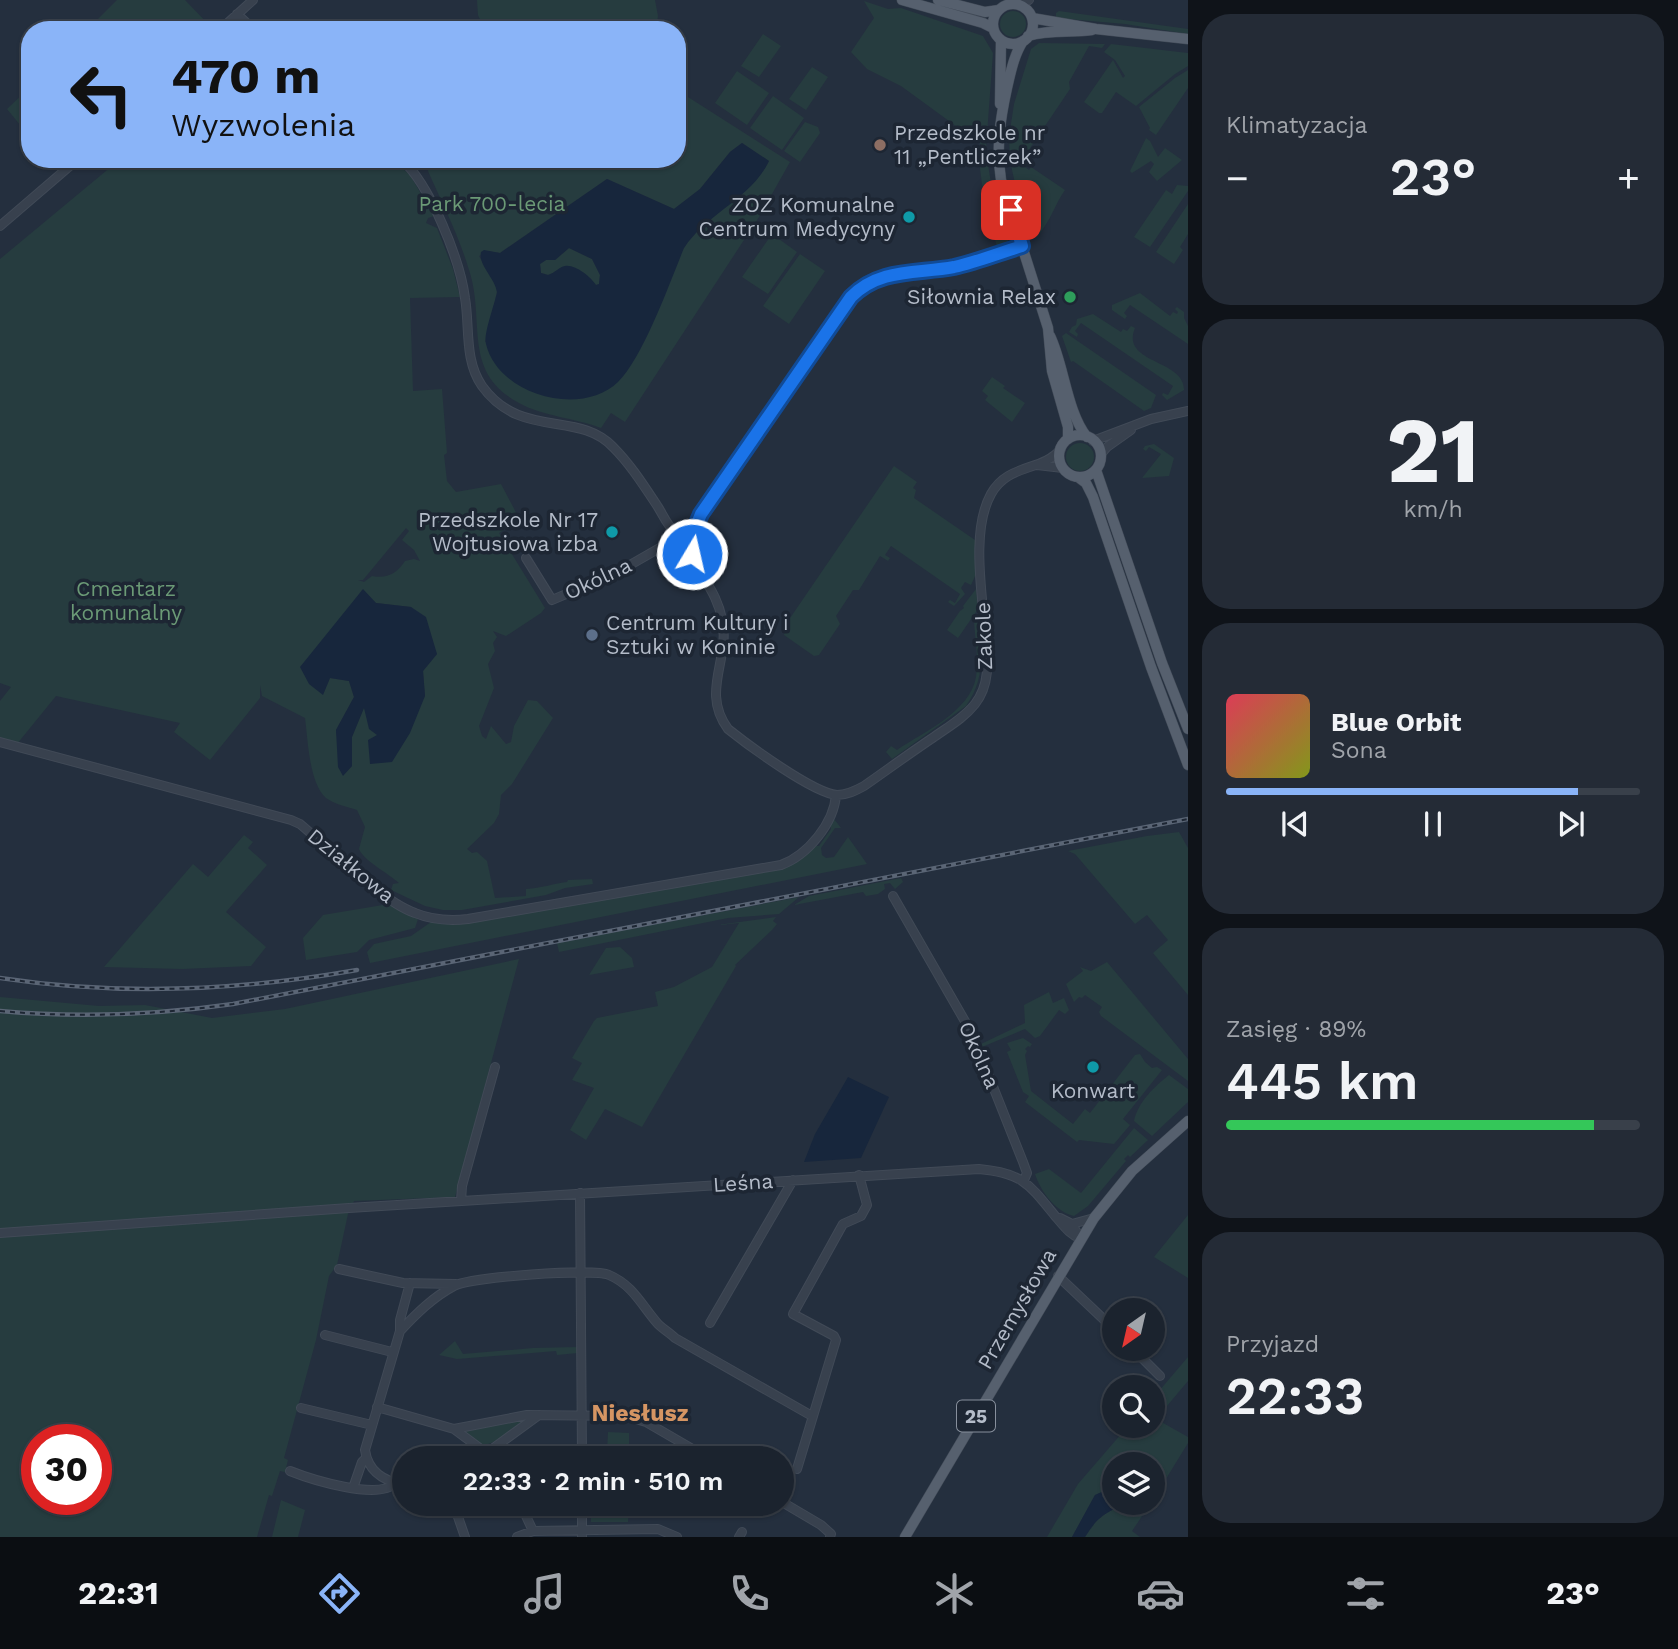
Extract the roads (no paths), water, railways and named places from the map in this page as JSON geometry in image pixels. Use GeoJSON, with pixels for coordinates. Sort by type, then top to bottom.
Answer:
{"type":"FeatureCollection","features":[{"type":"Feature","properties":{"kind":"main road"},"geometry":{"type":"LineString","coordinates":[[902,0],[983,23],[993,28],[1001,40],[998,153],[1001,180],[1077,420],[1101,454],[1096,470],[1162,663],[1188,730]]}},
{"type":"Feature","properties":{"kind":"main road"},"geometry":{"type":"LineString","coordinates":[[938,0],[985,12],[999,10],[1007,5],[1028,7],[1096,29],[1188,39]]}},
{"type":"Feature","properties":{"kind":"main road"},"geometry":{"type":"LineString","coordinates":[[1000,118],[1015,56],[1032,29],[1028,7]]}},
{"type":"Feature","properties":{"kind":"main road"},"geometry":{"type":"LineString","coordinates":[[993,28],[993,19],[999,10]]}},
{"type":"Feature","properties":{"kind":"main road"},"geometry":{"type":"LineString","coordinates":[[1001,40],[1012,44],[1043,32],[1096,29]]}},
{"type":"Feature","properties":{"kind":"main road"},"geometry":{"type":"LineString","coordinates":[[1048,332],[1052,371],[1068,427],[1068,439],[1061,449],[1060,459],[1063,468],[1086,483],[1093,497],[1187,763]]}},
{"type":"Feature","properties":{"kind":"main road"},"geometry":{"type":"LineString","coordinates":[[1068,439],[1077,436],[1090,439]]}},
{"type":"Feature","properties":{"kind":"main road"},"geometry":{"type":"LineString","coordinates":[[1078,477],[1096,470]]}},
{"type":"Feature","properties":{"kind":"main road","name":"Przemysłowa"},"geometry":{"type":"LineString","coordinates":[[905,1537],[1094,1218],[1132,1171],[1188,1121]]}},
{"type":"Feature","properties":{"kind":"street"},"geometry":{"type":"LineString","coordinates":[[230,21],[253,0]]}},
{"type":"Feature","properties":{"kind":"street"},"geometry":{"type":"LineString","coordinates":[[237,14],[244,21]]}},
{"type":"Feature","properties":{"kind":"street"},"geometry":{"type":"LineString","coordinates":[[0,226],[68,168]]}},
{"type":"Feature","properties":{"kind":"street"},"geometry":{"type":"LineString","coordinates":[[411,168],[429,195],[459,273],[465,299],[470,355],[475,373],[484,388],[498,402],[523,418],[588,431],[607,440],[624,458],[678,534],[691,538]]}},
{"type":"Feature","properties":{"kind":"street"},"geometry":{"type":"LineString","coordinates":[[836,795],[809,784],[736,735],[722,720],[715,702],[715,692],[724,639],[722,619],[717,601],[694,561],[691,538],[701,514],[857,291],[884,276],[953,267],[1022,246]]}},
{"type":"Feature","properties":{"kind":"street"},"geometry":{"type":"LineString","coordinates":[[1101,454],[1135,427],[1151,419],[1188,411]]}},
{"type":"Feature","properties":{"kind":"street"},"geometry":{"type":"LineString","coordinates":[[1090,439],[1135,427]]}},
{"type":"Feature","properties":{"kind":"street","name":"Zakole"},"geometry":{"type":"LineString","coordinates":[[836,795],[846,794],[864,786],[960,719],[977,701],[985,685],[987,671],[981,564],[984,511],[991,493],[1001,481],[1011,473],[1056,455],[1061,449]]}},
{"type":"Feature","properties":{"kind":"street"},"geometry":{"type":"LineString","coordinates":[[1034,465],[1063,468]]}},
{"type":"Feature","properties":{"kind":"street","name":"Okólna"},"geometry":{"type":"LineString","coordinates":[[526,558],[552,600],[616,573],[673,540],[678,534]]}},
{"type":"Feature","properties":{"kind":"street","name":"Działkowa"},"geometry":{"type":"LineString","coordinates":[[0,742],[291,820],[300,824],[394,902],[416,914],[440,920],[468,919],[782,864],[796,858],[809,846],[835,809],[836,795]]}},
{"type":"Feature","properties":{"kind":"street","name":"Okólna"},"geometry":{"type":"LineString","coordinates":[[893,896],[966,1023],[1023,1162],[1027,1173],[1024,1180],[1068,1231],[1081,1239]]}},
{"type":"Feature","properties":{"kind":"street"},"geometry":{"type":"LineString","coordinates":[[461,1201],[462,1186],[495,1067]]}},
{"type":"Feature","properties":{"kind":"street","name":"Leśna"},"geometry":{"type":"LineString","coordinates":[[0,1233],[979,1168],[1024,1180]]}},
{"type":"Feature","properties":{"kind":"street"},"geometry":{"type":"LineString","coordinates":[[797,1469],[836,1339],[793,1314],[843,1224],[861,1216],[867,1205],[859,1175]]}},
{"type":"Feature","properties":{"kind":"street"},"geometry":{"type":"LineString","coordinates":[[710,1323],[793,1180]]}},
{"type":"Feature","properties":{"kind":"street"},"geometry":{"type":"LineString","coordinates":[[580,1194],[582,1446]]}},
{"type":"Feature","properties":{"kind":"street","name":"Okólna"},"geometry":{"type":"LineString","coordinates":[[1055,1215],[1072,1224]]}},
{"type":"Feature","properties":{"kind":"street"},"geometry":{"type":"LineString","coordinates":[[1081,1239],[1072,1224],[1094,1218]]}},
{"type":"Feature","properties":{"kind":"street"},"geometry":{"type":"LineString","coordinates":[[339,1269],[410,1283],[456,1284],[478,1279],[580,1272],[607,1273],[634,1292],[659,1325],[675,1338],[812,1416]]}},
{"type":"Feature","properties":{"kind":"street"},"geometry":{"type":"LineString","coordinates":[[1058,1276],[1102,1318]]}},
{"type":"Feature","properties":{"kind":"street"},"geometry":{"type":"LineString","coordinates":[[392,1482],[377,1474],[366,1458],[365,1450],[400,1331],[400,1320],[410,1283]]}},
{"type":"Feature","properties":{"kind":"street"},"geometry":{"type":"LineString","coordinates":[[400,1331],[424,1306],[456,1284]]}},
{"type":"Feature","properties":{"kind":"street"},"geometry":{"type":"LineString","coordinates":[[325,1335],[392,1352]]}},
{"type":"Feature","properties":{"kind":"street"},"geometry":{"type":"LineString","coordinates":[[1146,1362],[1159,1375]]}},
{"type":"Feature","properties":{"kind":"street"},"geometry":{"type":"LineString","coordinates":[[301,1408],[372,1425]]}},
{"type":"Feature","properties":{"kind":"street"},"geometry":{"type":"LineString","coordinates":[[377,1408],[454,1429],[478,1446]]}},
{"type":"Feature","properties":{"kind":"street"},"geometry":{"type":"LineString","coordinates":[[454,1429],[527,1415],[625,1416],[646,1422],[687,1446]]}},
{"type":"Feature","properties":{"kind":"street"},"geometry":{"type":"LineString","coordinates":[[502,1446],[539,1415]]}},
{"type":"Feature","properties":{"kind":"street"},"geometry":{"type":"LineString","coordinates":[[353,1488],[366,1458]]}},
{"type":"Feature","properties":{"kind":"street"},"geometry":{"type":"LineString","coordinates":[[289,1471],[370,1491],[392,1486]]}},
{"type":"Feature","properties":{"kind":"street"},"geometry":{"type":"LineString","coordinates":[[794,1509],[821,1525],[831,1534],[830,1537]]}},
{"type":"Feature","properties":{"kind":"street"},"geometry":{"type":"LineString","coordinates":[[458,1516],[465,1537]]}},
{"type":"Feature","properties":{"kind":"street"},"geometry":{"type":"LineString","coordinates":[[526,1516],[533,1531]]}},
{"type":"Feature","properties":{"kind":"street"},"geometry":{"type":"LineString","coordinates":[[582,1516],[582,1534]]}},
{"type":"Feature","properties":{"kind":"street"},"geometry":{"type":"LineString","coordinates":[[517,1537],[533,1531],[582,1534],[658,1529],[677,1537]]}},
{"type":"Feature","properties":{"kind":"water"},"geometry":{"type":"Polygon","coordinates":[[[742,143],[769,161],[752,185],[704,225],[684,248],[646,338],[618,382],[602,393],[563,399],[543,396],[506,377],[494,362],[486,344],[497,292],[482,262],[481,252],[484,250],[500,253],[607,179],[674,209],[700,189],[730,152],[742,143]],[[569,248],[555,260],[546,260],[540,264],[541,273],[548,275],[569,266],[582,272],[596,285],[599,284],[600,275],[592,259],[569,248]]]}},
{"type":"Feature","properties":{"kind":"water"},"geometry":{"type":"Polygon","coordinates":[[[363,589],[376,603],[411,607],[426,617],[437,654],[423,671],[425,696],[410,733],[392,762],[370,764],[368,740],[377,735],[369,729],[364,708],[352,737],[352,766],[343,776],[338,767],[336,730],[354,697],[349,681],[330,678],[323,695],[309,684],[300,667],[363,589]]]}},
{"type":"Feature","properties":{"kind":"water"},"geometry":{"type":"Polygon","coordinates":[[[848,1077],[889,1097],[861,1158],[804,1162],[815,1134],[848,1077]]]}},
{"type":"Feature","properties":{"kind":"water"},"geometry":{"type":"Polygon","coordinates":[[[1102,1492],[1102,1515],[1105,1515],[1085,1537],[1072,1537],[1095,1495],[1102,1492]]]}},
{"type":"Feature","properties":{"kind":"railway"},"geometry":{"type":"LineString","coordinates":[[0,1011],[117,1014],[233,1004],[1188,819]]}},
{"type":"Feature","properties":{"kind":"railway"},"geometry":{"type":"LineString","coordinates":[[0,978],[89,987],[178,989],[268,983],[357,970]]}},
{"type":"Feature","properties":{"kind":"place","name":"Przedszkole nr 11 „Pentliczek”"},"geometry":{"type":"Point","coordinates":[880,145]}},
{"type":"Feature","properties":{"kind":"place","name":"ZOZ Komunalne Centrum Medycyny"},"geometry":{"type":"Point","coordinates":[909,217]}},
{"type":"Feature","properties":{"kind":"place","name":"Siłownia Relax"},"geometry":{"type":"Point","coordinates":[1070,297]}},
{"type":"Feature","properties":{"kind":"place","name":"Przedszkole Nr 17 Wojtusiowa izba"},"geometry":{"type":"Point","coordinates":[612,532]}},
{"type":"Feature","properties":{"kind":"place","name":"Centrum Kultury i Sztuki w Koninie"},"geometry":{"type":"Point","coordinates":[592,635]}},
{"type":"Feature","properties":{"kind":"place","name":"Konwart"},"geometry":{"type":"Point","coordinates":[1093,1067]}},
{"type":"Feature","properties":{"kind":"district","name":"Niesłusz"},"geometry":{"type":"Point","coordinates":[640,1413]}},
{"type":"Feature","properties":{"kind":"park label","name":"Park 700-lecia"},"geometry":{"type":"Point","coordinates":[492,204]}},
{"type":"Feature","properties":{"kind":"park label","name":"Cmentarz komunalny"},"geometry":{"type":"Point","coordinates":[126,601]}}]}
